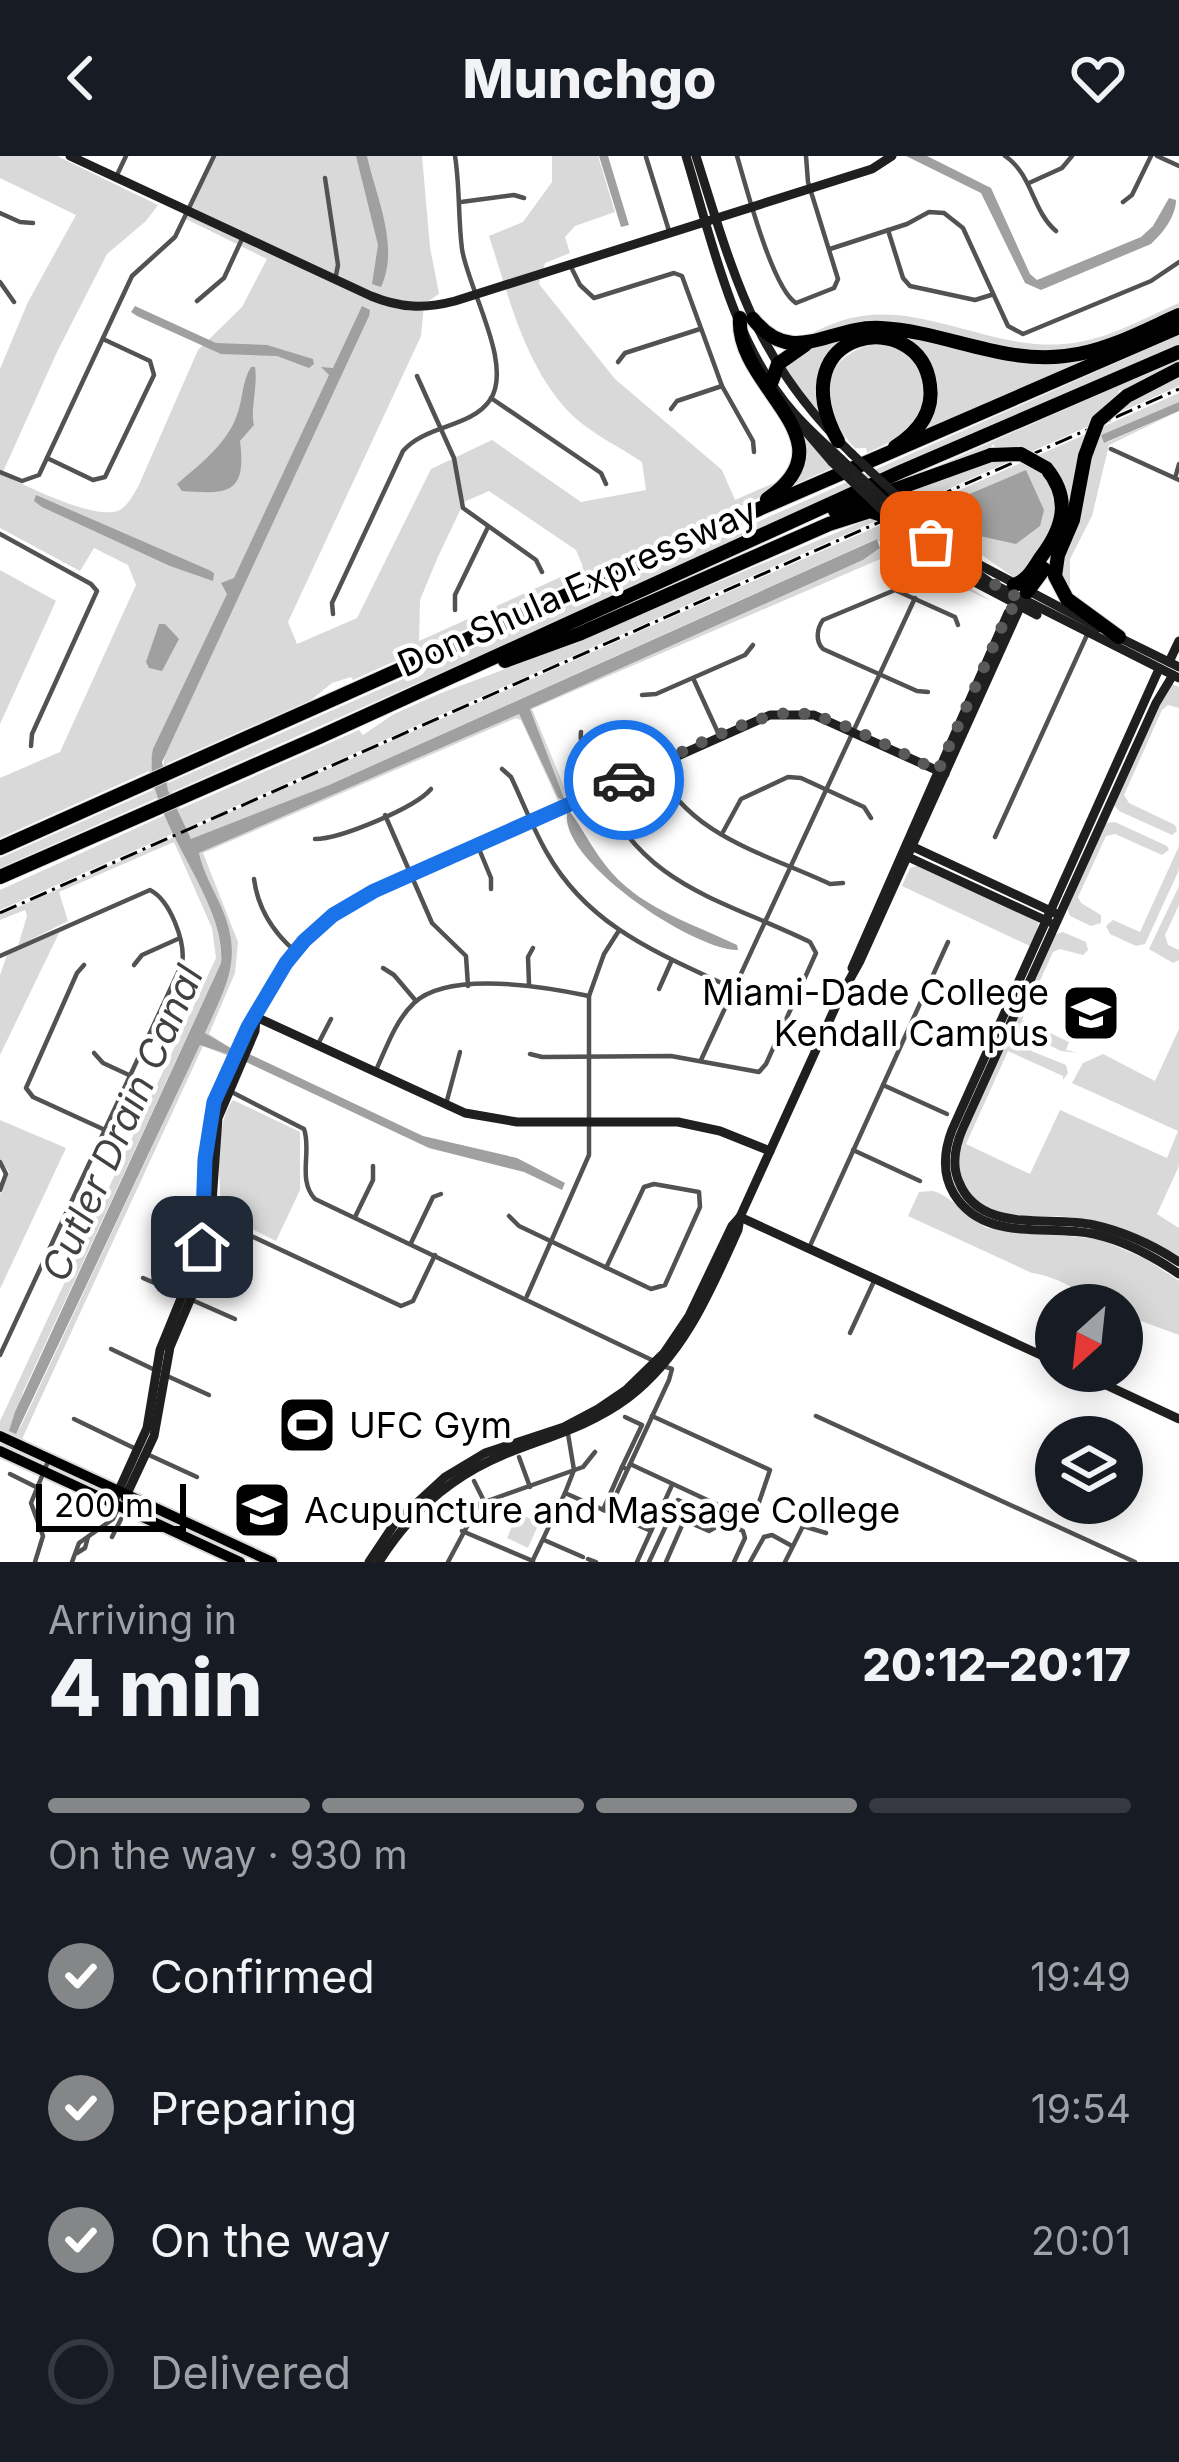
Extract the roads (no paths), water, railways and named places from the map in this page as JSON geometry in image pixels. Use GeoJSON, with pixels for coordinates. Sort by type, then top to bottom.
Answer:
{"type":"FeatureCollection","features":[{"type":"Feature","properties":{"kind":"highway"},"geometry":{"type":"LineString","coordinates":[[759,509],[793,478],[801,446],[796,430],[755,368],[739,330],[746,319],[776,341],[808,342],[880,328],[1015,355],[1058,357],[1106,346],[1179,315]]}},
{"type":"Feature","properties":{"kind":"highway","name":"Don Shula Expressway"},"geometry":{"type":"LineString","coordinates":[[0,848],[1179,327]]}},
{"type":"Feature","properties":{"kind":"highway"},"geometry":{"type":"LineString","coordinates":[[838,441],[820,395],[830,362],[859,339],[876,337],[902,344],[926,370],[929,406],[910,436],[873,461]]}},
{"type":"Feature","properties":{"kind":"highway"},"geometry":{"type":"LineString","coordinates":[[774,373],[808,342]]}},
{"type":"Feature","properties":{"kind":"highway","name":"Don Shula Expressway"},"geometry":{"type":"LineString","coordinates":[[0,877],[1179,352]]}},
{"type":"Feature","properties":{"kind":"highway"},"geometry":{"type":"LineString","coordinates":[[1119,638],[1060,590],[1055,569],[1072,524],[1085,456],[1098,421],[1127,396],[1179,369]]}},
{"type":"Feature","properties":{"kind":"highway"},"geometry":{"type":"LineString","coordinates":[[801,518],[992,455],[1021,454],[1046,468],[1061,493],[1060,526],[1018,600]]}},
{"type":"Feature","properties":{"kind":"highway"},"geometry":{"type":"LineString","coordinates":[[442,680],[579,634],[829,524],[870,511],[888,517]]}},
{"type":"Feature","properties":{"kind":"highway"},"geometry":{"type":"LineString","coordinates":[[1018,600],[1062,546]]}},
{"type":"Feature","properties":{"kind":"main road"},"geometry":{"type":"LineString","coordinates":[[0,1436],[119,1507],[240,1562]]}},
{"type":"Feature","properties":{"kind":"main road"},"geometry":{"type":"LineString","coordinates":[[0,1451],[46,1465]]}},
{"type":"Feature","properties":{"kind":"main road"},"geometry":{"type":"LineString","coordinates":[[119,1507],[216,1550],[272,1562]]}},
{"type":"Feature","properties":{"kind":"street"},"geometry":{"type":"LineString","coordinates":[[70,156],[335,280],[386,302],[412,307],[475,295],[872,169],[891,157]]}},
{"type":"Feature","properties":{"kind":"street"},"geometry":{"type":"LineString","coordinates":[[116,177],[125,156]]}},
{"type":"Feature","properties":{"kind":"street"},"geometry":{"type":"LineString","coordinates":[[0,472],[26,482],[38,477],[132,276],[172,241],[214,156]]}},
{"type":"Feature","properties":{"kind":"street"},"geometry":{"type":"LineString","coordinates":[[334,614],[332,603],[403,451],[414,440],[478,412],[491,398],[499,370],[462,248],[454,156]]}},
{"type":"Feature","properties":{"kind":"street"},"geometry":{"type":"LineString","coordinates":[[686,156],[746,319],[793,412],[958,563],[1018,600]]}},
{"type":"Feature","properties":{"kind":"street"},"geometry":{"type":"LineString","coordinates":[[696,156],[711,220]]}},
{"type":"Feature","properties":{"kind":"street"},"geometry":{"type":"LineString","coordinates":[[737,156],[788,298],[796,303],[834,288],[838,281],[809,187],[806,156]]}},
{"type":"Feature","properties":{"kind":"street"},"geometry":{"type":"LineString","coordinates":[[1005,156],[1019,167],[1047,224],[1056,232]]}},
{"type":"Feature","properties":{"kind":"street"},"geometry":{"type":"LineString","coordinates":[[1029,183],[1062,168],[1072,156]]}},
{"type":"Feature","properties":{"kind":"street"},"geometry":{"type":"LineString","coordinates":[[1123,202],[1154,156],[1179,166]]}},
{"type":"Feature","properties":{"kind":"street"},"geometry":{"type":"LineString","coordinates":[[646,157],[670,233]]}},
{"type":"Feature","properties":{"kind":"street"},"geometry":{"type":"LineString","coordinates":[[325,178],[338,266],[335,280]]}},
{"type":"Feature","properties":{"kind":"street"},"geometry":{"type":"LineString","coordinates":[[461,202],[514,195],[524,198]]}},
{"type":"Feature","properties":{"kind":"street"},"geometry":{"type":"LineString","coordinates":[[830,249],[931,211],[948,214],[962,226],[1007,326],[1021,334],[1150,281],[1179,262]]}},
{"type":"Feature","properties":{"kind":"street"},"geometry":{"type":"LineString","coordinates":[[0,213],[33,223]]}},
{"type":"Feature","properties":{"kind":"street"},"geometry":{"type":"LineString","coordinates":[[888,230],[903,278],[913,287],[975,300],[992,295]]}},
{"type":"Feature","properties":{"kind":"street"},"geometry":{"type":"LineString","coordinates":[[197,301],[222,279],[243,237]]}},
{"type":"Feature","properties":{"kind":"street"},"geometry":{"type":"LineString","coordinates":[[570,265],[591,297],[680,274],[722,386],[753,441],[754,452]]}},
{"type":"Feature","properties":{"kind":"street"},"geometry":{"type":"LineString","coordinates":[[0,282],[14,302]]}},
{"type":"Feature","properties":{"kind":"street"},"geometry":{"type":"LineString","coordinates":[[618,362],[625,353],[700,329]]}},
{"type":"Feature","properties":{"kind":"street"},"geometry":{"type":"LineString","coordinates":[[47,458],[100,480],[106,477],[154,375],[154,366],[103,339]]}},
{"type":"Feature","properties":{"kind":"street"},"geometry":{"type":"LineString","coordinates":[[774,373],[838,441],[841,458],[888,517],[914,526],[948,568],[1172,670]]}},
{"type":"Feature","properties":{"kind":"street"},"geometry":{"type":"LineString","coordinates":[[418,376],[454,458],[461,504],[536,560],[542,572]]}},
{"type":"Feature","properties":{"kind":"street"},"geometry":{"type":"LineString","coordinates":[[671,409],[677,401],[722,386]]}},
{"type":"Feature","properties":{"kind":"street"},"geometry":{"type":"LineString","coordinates":[[491,398],[601,472],[606,484]]}},
{"type":"Feature","properties":{"kind":"street"},"geometry":{"type":"LineString","coordinates":[[1111,449],[1177,479],[1179,464]]}},
{"type":"Feature","properties":{"kind":"street"},"geometry":{"type":"LineString","coordinates":[[455,610],[455,595],[488,527]]}},
{"type":"Feature","properties":{"kind":"street"},"geometry":{"type":"LineString","coordinates":[[0,534],[91,584],[97,595],[32,734],[31,746]]}},
{"type":"Feature","properties":{"kind":"street"},"geometry":{"type":"LineString","coordinates":[[928,692],[917,692],[822,648],[818,634],[823,620],[896,590],[955,616],[958,625]]}},
{"type":"Feature","properties":{"kind":"street"},"geometry":{"type":"LineString","coordinates":[[701,1060],[915,598]]}},
{"type":"Feature","properties":{"kind":"street"},"geometry":{"type":"LineString","coordinates":[[369,1562],[425,1499],[516,1441],[566,1430],[659,1364],[740,1217],[1018,600]]}},
{"type":"Feature","properties":{"kind":"street"},"geometry":{"type":"LineString","coordinates":[[1089,629],[1119,638],[1172,670]]}},
{"type":"Feature","properties":{"kind":"street"},"geometry":{"type":"LineString","coordinates":[[995,837],[1089,629]]}},
{"type":"Feature","properties":{"kind":"street"},"geometry":{"type":"LineString","coordinates":[[1179,641],[1172,670],[949,1139],[945,1160],[968,1210],[990,1224],[1064,1229],[1126,1244],[1179,1274]]}},
{"type":"Feature","properties":{"kind":"street"},"geometry":{"type":"LineString","coordinates":[[642,695],[656,694],[745,655],[753,645]]}},
{"type":"Feature","properties":{"kind":"street"},"geometry":{"type":"LineString","coordinates":[[693,678],[720,736]]}},
{"type":"Feature","properties":{"kind":"street"},"geometry":{"type":"LineString","coordinates":[[112,1538],[119,1507],[158,1423],[160,1372],[208,1258],[215,1140],[224,1088],[254,1031],[256,1017],[295,951],[345,907],[410,874],[762,718],[789,712],[814,716],[942,773]]}},
{"type":"Feature","properties":{"kind":"street"},"geometry":{"type":"LineString","coordinates":[[530,1054],[656,1055],[761,1071],[816,955],[815,946],[679,882],[648,861],[619,828],[580,745],[581,732]]}},
{"type":"Feature","properties":{"kind":"street"},"geometry":{"type":"LineString","coordinates":[[656,766],[685,812],[722,835],[830,884],[843,883]]}},
{"type":"Feature","properties":{"kind":"street"},"geometry":{"type":"LineString","coordinates":[[502,769],[511,777],[570,887],[618,932],[733,989]]}},
{"type":"Feature","properties":{"kind":"street"},"geometry":{"type":"LineString","coordinates":[[722,835],[743,797],[793,776],[864,807],[871,818]]}},
{"type":"Feature","properties":{"kind":"street"},"geometry":{"type":"LineString","coordinates":[[315,839],[329,839],[385,815],[431,789]]}},
{"type":"Feature","properties":{"kind":"street"},"geometry":{"type":"LineString","coordinates":[[385,815],[435,928],[464,953],[467,986]]}},
{"type":"Feature","properties":{"kind":"street"},"geometry":{"type":"LineString","coordinates":[[477,844],[491,890]]}},
{"type":"Feature","properties":{"kind":"street"},"geometry":{"type":"LineString","coordinates":[[907,850],[1053,918]]}},
{"type":"Feature","properties":{"kind":"street"},"geometry":{"type":"LineString","coordinates":[[254,879],[269,924],[295,951]]}},
{"type":"Feature","properties":{"kind":"street"},"geometry":{"type":"LineString","coordinates":[[0,956],[154,891],[180,938],[182,962],[0,1355]]}},
{"type":"Feature","properties":{"kind":"street"},"geometry":{"type":"LineString","coordinates":[[526,1298],[588,1160],[589,996],[604,954],[618,932]]}},
{"type":"Feature","properties":{"kind":"street"},"geometry":{"type":"LineString","coordinates":[[134,965],[142,955],[180,938]]}},
{"type":"Feature","properties":{"kind":"street"},"geometry":{"type":"LineString","coordinates":[[808,1249],[948,942]]}},
{"type":"Feature","properties":{"kind":"street"},"geometry":{"type":"LineString","coordinates":[[529,984],[528,957],[533,948]]}},
{"type":"Feature","properties":{"kind":"street"},"geometry":{"type":"LineString","coordinates":[[659,989],[672,961]]}},
{"type":"Feature","properties":{"kind":"street"},"geometry":{"type":"LineString","coordinates":[[84,965],[76,973],[26,1090],[105,1130]]}},
{"type":"Feature","properties":{"kind":"street"},"geometry":{"type":"LineString","coordinates":[[383,968],[416,1001]]}},
{"type":"Feature","properties":{"kind":"street"},"geometry":{"type":"LineString","coordinates":[[374,1073],[400,1021],[416,1001],[446,987],[529,984],[589,996]]}},
{"type":"Feature","properties":{"kind":"street"},"geometry":{"type":"LineString","coordinates":[[256,1017],[445,1106],[507,1121],[665,1120],[701,1126],[770,1151]]}},
{"type":"Feature","properties":{"kind":"street"},"geometry":{"type":"LineString","coordinates":[[317,1046],[331,1019]]}},
{"type":"Feature","properties":{"kind":"street"},"geometry":{"type":"LineString","coordinates":[[445,1106],[460,1052]]}},
{"type":"Feature","properties":{"kind":"street"},"geometry":{"type":"LineString","coordinates":[[94,1053],[130,1076]]}},
{"type":"Feature","properties":{"kind":"street"},"geometry":{"type":"LineString","coordinates":[[883,1084],[947,1114]]}},
{"type":"Feature","properties":{"kind":"street"},"geometry":{"type":"LineString","coordinates":[[224,1088],[302,1127],[308,1139],[308,1191],[317,1200],[671,1369],[613,1501]]}},
{"type":"Feature","properties":{"kind":"street"},"geometry":{"type":"LineString","coordinates":[[854,1150],[920,1181]]}},
{"type":"Feature","properties":{"kind":"street"},"geometry":{"type":"LineString","coordinates":[[0,1162],[6,1171],[0,1190]]}},
{"type":"Feature","properties":{"kind":"street"},"geometry":{"type":"LineString","coordinates":[[356,1217],[373,1180],[374,1166]]}},
{"type":"Feature","properties":{"kind":"street"},"geometry":{"type":"LineString","coordinates":[[509,1216],[550,1242],[651,1289],[660,1289],[702,1201],[693,1190],[654,1184],[644,1187],[606,1268]]}},
{"type":"Feature","properties":{"kind":"street"},"geometry":{"type":"LineString","coordinates":[[955,1185],[973,1204],[997,1217],[1086,1223],[1130,1235],[1179,1262]]}},
{"type":"Feature","properties":{"kind":"street"},"geometry":{"type":"LineString","coordinates":[[411,1244],[433,1197],[441,1194]]}},
{"type":"Feature","properties":{"kind":"street"},"geometry":{"type":"LineString","coordinates":[[173,1200],[392,1303],[407,1305],[434,1255]]}},
{"type":"Feature","properties":{"kind":"street"},"geometry":{"type":"LineString","coordinates":[[740,1217],[1035,1352]]}},
{"type":"Feature","properties":{"kind":"street"},"geometry":{"type":"LineString","coordinates":[[1064,1229],[1086,1223]]}},
{"type":"Feature","properties":{"kind":"street"},"geometry":{"type":"LineString","coordinates":[[143,1278],[235,1319]]}},
{"type":"Feature","properties":{"kind":"street"},"geometry":{"type":"LineString","coordinates":[[850,1333],[875,1279]]}},
{"type":"Feature","properties":{"kind":"street"},"geometry":{"type":"LineString","coordinates":[[111,1349],[209,1395]]}},
{"type":"Feature","properties":{"kind":"street"},"geometry":{"type":"LineString","coordinates":[[1121,1392],[1179,1419]]}},
{"type":"Feature","properties":{"kind":"street"},"geometry":{"type":"LineString","coordinates":[[626,1467],[748,1519],[755,1514],[772,1473],[652,1416]]}},
{"type":"Feature","properties":{"kind":"street"},"geometry":{"type":"LineString","coordinates":[[816,1416],[1135,1562]]}},
{"type":"Feature","properties":{"kind":"street"},"geometry":{"type":"LineString","coordinates":[[625,1417],[644,1426]]}},
{"type":"Feature","properties":{"kind":"street"},"geometry":{"type":"LineString","coordinates":[[74,1420],[197,1477]]}},
{"type":"Feature","properties":{"kind":"street"},"geometry":{"type":"LineString","coordinates":[[462,1531],[533,1562],[574,1470],[566,1430]]}},
{"type":"Feature","properties":{"kind":"street"},"geometry":{"type":"LineString","coordinates":[[448,1562],[473,1510],[484,1501],[574,1470],[596,1452]]}},
{"type":"Feature","properties":{"kind":"street"},"geometry":{"type":"LineString","coordinates":[[519,1457],[530,1486]]}},
{"type":"Feature","properties":{"kind":"street"},"geometry":{"type":"LineString","coordinates":[[35,1562],[43,1539],[31,1509],[46,1465]]}},
{"type":"Feature","properties":{"kind":"street"},"geometry":{"type":"LineString","coordinates":[[603,1510],[626,1467]]}},
{"type":"Feature","properties":{"kind":"street"},"geometry":{"type":"LineString","coordinates":[[10,1474],[36,1487]]}},
{"type":"Feature","properties":{"kind":"street"},"geometry":{"type":"LineString","coordinates":[[468,1474],[484,1501]]}},
{"type":"Feature","properties":{"kind":"street"},"geometry":{"type":"LineString","coordinates":[[637,1562],[673,1485]]}},
{"type":"Feature","properties":{"kind":"street"},"geometry":{"type":"LineString","coordinates":[[565,1493],[651,1531]]}},
{"type":"Feature","properties":{"kind":"street"},"geometry":{"type":"LineString","coordinates":[[379,1562],[425,1499]]}},
{"type":"Feature","properties":{"kind":"street"},"geometry":{"type":"LineString","coordinates":[[649,1562],[678,1500],[745,1536],[734,1562]]}},
{"type":"Feature","properties":{"kind":"street"},"geometry":{"type":"LineString","coordinates":[[666,1562],[690,1506]]}},
{"type":"Feature","properties":{"kind":"street"},"geometry":{"type":"LineString","coordinates":[[72,1562],[79,1543],[119,1507]]}},
{"type":"Feature","properties":{"kind":"street"},"geometry":{"type":"LineString","coordinates":[[108,1520],[119,1507]]}},
{"type":"Feature","properties":{"kind":"street"},"geometry":{"type":"LineString","coordinates":[[684,1520],[709,1531],[725,1522]]}},
{"type":"Feature","properties":{"kind":"street"},"geometry":{"type":"LineString","coordinates":[[785,1562],[803,1526],[826,1533]]}},
{"type":"Feature","properties":{"kind":"street"},"geometry":{"type":"LineString","coordinates":[[750,1562],[764,1537],[793,1546]]}},
{"type":"Feature","properties":{"kind":"street"},"geometry":{"type":"LineString","coordinates":[[543,1539],[589,1559]]}},
{"type":"Feature","properties":{"kind":"railway"},"geometry":{"type":"LineString","coordinates":[[0,913],[1179,389]]}},
{"type":"Feature","properties":{"kind":"place","name":"Miami-Dade College Kendall Campus"},"geometry":{"type":"Point","coordinates":[1091,1013]}},
{"type":"Feature","properties":{"kind":"place","name":"UFC Gym"},"geometry":{"type":"Point","coordinates":[307,1425]}},
{"type":"Feature","properties":{"kind":"place","name":"Acupuncture and Massage College"},"geometry":{"type":"Point","coordinates":[262,1510]}},
{"type":"Feature","properties":{"kind":"water label","name":"Cutler Drain Canal"},"geometry":{"type":"Point","coordinates":[122,1123]}}]}
